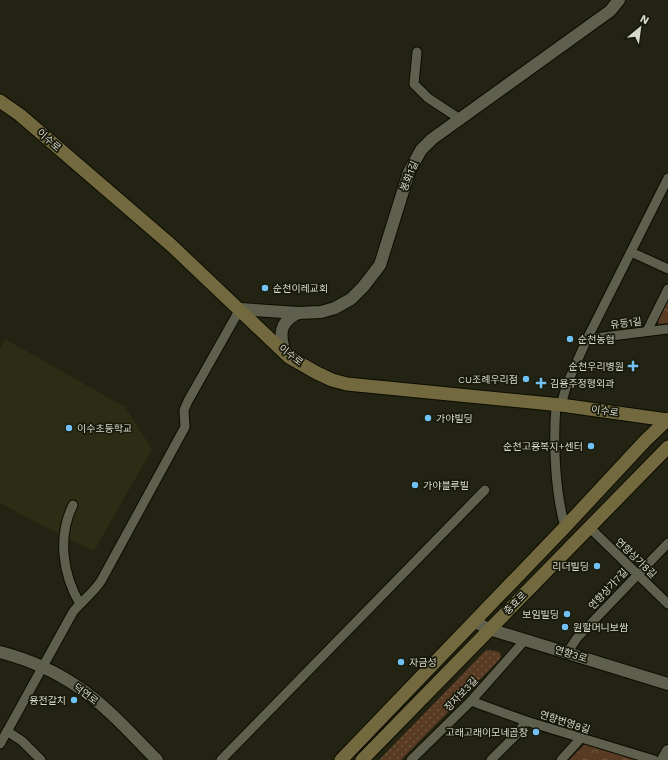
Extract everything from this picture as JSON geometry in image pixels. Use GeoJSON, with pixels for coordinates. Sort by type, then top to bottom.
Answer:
{"type":"FeatureCollection","features":[{"type":"Feature","properties":{"kind":"main road","name":"이수로"},"geometry":{"type":"LineString","coordinates":[[0,101],[20,115],[165,240],[285,353],[300,364],[317,373],[332,380],[347,384],[558,406],[668,420]]}},
{"type":"Feature","properties":{"kind":"main road"},"geometry":{"type":"LineString","coordinates":[[639,416],[645,420],[648,428],[644,441]]}},
{"type":"Feature","properties":{"kind":"main road","name":"충효로"},"geometry":{"type":"LineString","coordinates":[[341,760],[475,622],[644,441],[668,420]]}},
{"type":"Feature","properties":{"kind":"main road","name":"충효로"},"geometry":{"type":"LineString","coordinates":[[362,760],[668,447]]}},
{"type":"Feature","properties":{"kind":"street","name":"봉화1길"},"geometry":{"type":"LineString","coordinates":[[240,309],[298,313],[321,312],[335,308],[351,299],[372,277],[380,265],[409,172],[421,150],[432,139],[610,11],[619,0]]}},
{"type":"Feature","properties":{"kind":"street"},"geometry":{"type":"LineString","coordinates":[[610,11],[626,0]]}},
{"type":"Feature","properties":{"kind":"street"},"geometry":{"type":"LineString","coordinates":[[418,52],[414,84],[428,98],[460,119]]}},
{"type":"Feature","properties":{"kind":"street"},"geometry":{"type":"LineString","coordinates":[[565,527],[560,508],[554,440],[558,406],[587,339],[668,178]]}},
{"type":"Feature","properties":{"kind":"street"},"geometry":{"type":"LineString","coordinates":[[631,252],[668,269]]}},
{"type":"Feature","properties":{"kind":"street"},"geometry":{"type":"LineString","coordinates":[[647,331],[668,289]]}},
{"type":"Feature","properties":{"kind":"street"},"geometry":{"type":"LineString","coordinates":[[0,744],[68,621],[80,604],[92,593],[101,580],[185,427],[184,410],[188,401],[240,309]]}},
{"type":"Feature","properties":{"kind":"street"},"geometry":{"type":"LineString","coordinates":[[285,353],[281,338],[282,328],[288,318],[298,313]]}},
{"type":"Feature","properties":{"kind":"street","name":"유동1길"},"geometry":{"type":"LineString","coordinates":[[587,339],[668,329]]}},
{"type":"Feature","properties":{"kind":"street"},"geometry":{"type":"LineString","coordinates":[[221,760],[484,490]]}},
{"type":"Feature","properties":{"kind":"street"},"geometry":{"type":"LineString","coordinates":[[73,505],[69,512],[64,531],[63,546],[67,576],[74,594],[80,604]]}},
{"type":"Feature","properties":{"kind":"street","name":"연향상가8길"},"geometry":{"type":"LineString","coordinates":[[589,527],[668,604]]}},
{"type":"Feature","properties":{"kind":"street","name":"연향상가7길"},"geometry":{"type":"LineString","coordinates":[[567,653],[577,638],[668,543]]}},
{"type":"Feature","properties":{"kind":"street","name":"연향3로"},"geometry":{"type":"LineString","coordinates":[[475,622],[489,629],[668,684]]}},
{"type":"Feature","properties":{"kind":"street","name":"장자보3길"},"geometry":{"type":"LineString","coordinates":[[411,760],[471,701],[525,640]]}},
{"type":"Feature","properties":{"kind":"street","name":"덕연로"},"geometry":{"type":"LineString","coordinates":[[0,652],[43,667],[78,686],[105,708],[157,760]]}},
{"type":"Feature","properties":{"kind":"street","name":"연향번영8길"},"geometry":{"type":"LineString","coordinates":[[471,701],[526,721],[654,760]]}},
{"type":"Feature","properties":{"kind":"street"},"geometry":{"type":"LineString","coordinates":[[491,760],[517,734],[526,721]]}},
{"type":"Feature","properties":{"kind":"street"},"geometry":{"type":"LineString","coordinates":[[7,731],[22,741],[41,760]]}},
{"type":"Feature","properties":{"kind":"street"},"geometry":{"type":"LineString","coordinates":[[561,760],[581,738]]}},
{"type":"Feature","properties":{"kind":"street"},"geometry":{"type":"LineString","coordinates":[[663,760],[668,751]]}},
{"type":"Feature","properties":{"kind":"shaded area","name":"이수초등학교"},"geometry":{"type":"Polygon","coordinates":[[[5,339],[125,407],[152,449],[94,551],[0,503],[0,350],[5,339]]]}},
{"type":"Feature","properties":{"kind":"green space"},"geometry":{"type":"Polygon","coordinates":[[[668,293],[668,323],[660,324],[655,320],[668,293]]]}},
{"type":"Feature","properties":{"kind":"green space"},"geometry":{"type":"Polygon","coordinates":[[[486,650],[496,651],[500,653],[501,657],[401,760],[379,760],[486,650]]]}},
{"type":"Feature","properties":{"kind":"green space"},"geometry":{"type":"Polygon","coordinates":[[[586,743],[636,760],[569,760],[586,743]]]}},
{"type":"Feature","properties":{"kind":"place","name":"순천이레교회"},"geometry":{"type":"Point","coordinates":[265,288]}},
{"type":"Feature","properties":{"kind":"place","name":"순천농협"},"geometry":{"type":"Point","coordinates":[570,339]}},
{"type":"Feature","properties":{"kind":"place","name":"순천우리병원"},"geometry":{"type":"Point","coordinates":[633,366]}},
{"type":"Feature","properties":{"kind":"place","name":"CU조례우리점"},"geometry":{"type":"Point","coordinates":[526,379]}},
{"type":"Feature","properties":{"kind":"place","name":"김용주정형외과"},"geometry":{"type":"Point","coordinates":[541,383]}},
{"type":"Feature","properties":{"kind":"place","name":"가야빌딩"},"geometry":{"type":"Point","coordinates":[428,418]}},
{"type":"Feature","properties":{"kind":"place","name":"이수초등학교"},"geometry":{"type":"Point","coordinates":[69,428]}},
{"type":"Feature","properties":{"kind":"place","name":"순천고용복지+센터"},"geometry":{"type":"Point","coordinates":[591,446]}},
{"type":"Feature","properties":{"kind":"place","name":"가야블루빌"},"geometry":{"type":"Point","coordinates":[415,485]}},
{"type":"Feature","properties":{"kind":"place","name":"리더빌딩"},"geometry":{"type":"Point","coordinates":[597,566]}},
{"type":"Feature","properties":{"kind":"place","name":"보임빌딩"},"geometry":{"type":"Point","coordinates":[567,614]}},
{"type":"Feature","properties":{"kind":"place","name":"원할머니보쌈"},"geometry":{"type":"Point","coordinates":[565,627]}},
{"type":"Feature","properties":{"kind":"place","name":"자금성"},"geometry":{"type":"Point","coordinates":[401,662]}},
{"type":"Feature","properties":{"kind":"place","name":"용전갈치"},"geometry":{"type":"Point","coordinates":[74,700]}},
{"type":"Feature","properties":{"kind":"place","name":"고래고래이모네곱창"},"geometry":{"type":"Point","coordinates":[536,732]}}]}
